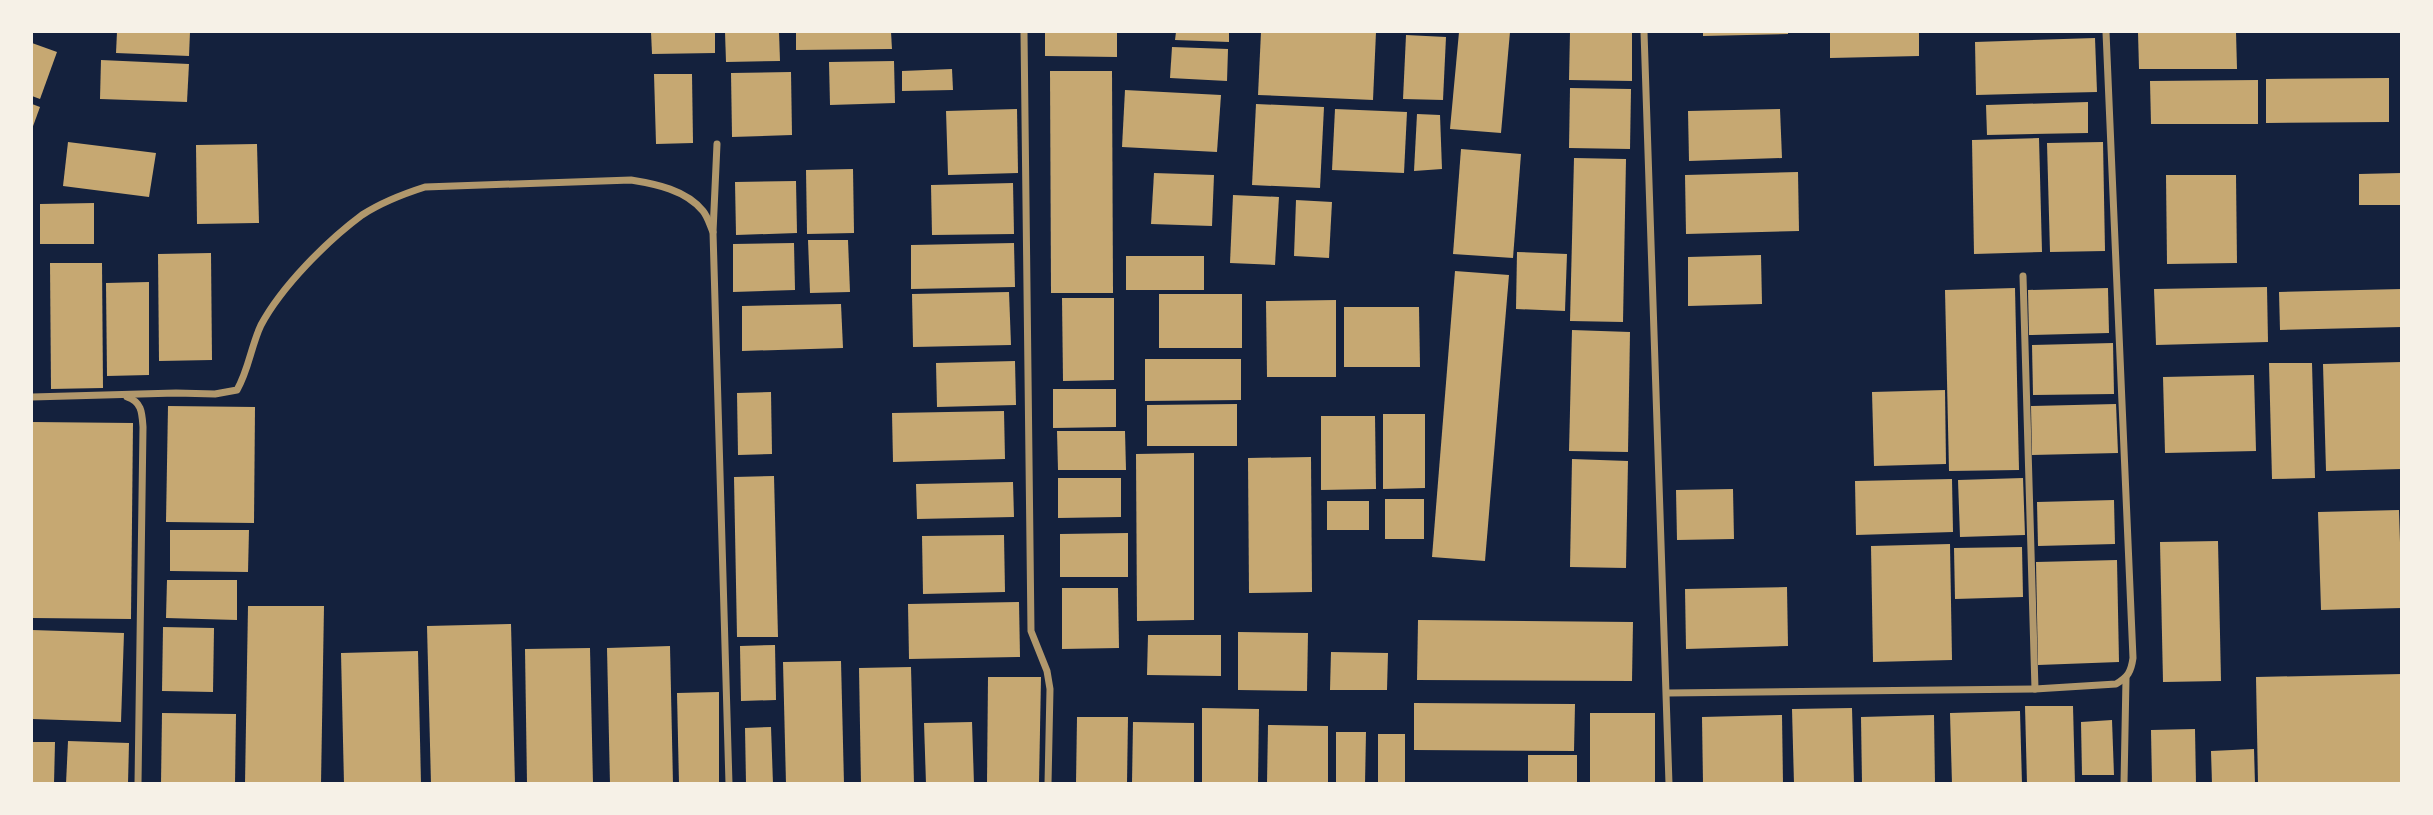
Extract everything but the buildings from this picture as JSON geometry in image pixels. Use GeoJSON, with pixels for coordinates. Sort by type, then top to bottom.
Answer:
{"type":"FeatureCollection","features":[{"type":"Feature","properties":{"kind":"street"},"geometry":{"type":"LineString","coordinates":[[1024,32],[1031,631],[1047,671],[1050,689],[1048,783]]}},
{"type":"Feature","properties":{"kind":"street"},"geometry":{"type":"LineString","coordinates":[[1644,32],[1669,783]]}},
{"type":"Feature","properties":{"kind":"street"},"geometry":{"type":"LineString","coordinates":[[1668,693],[2035,689],[2116,684],[2132,670],[2106,32]]}},
{"type":"Feature","properties":{"kind":"street"},"geometry":{"type":"LineString","coordinates":[[717,144],[713,232],[729,783]]}},
{"type":"Feature","properties":{"kind":"street"},"geometry":{"type":"LineString","coordinates":[[32,397],[215,394],[237,390],[245,375],[260,328],[273,306],[298,276],[363,215],[394,197],[425,187],[631,180],[662,185],[685,197],[703,211],[713,232]]}},
{"type":"Feature","properties":{"kind":"street"},"geometry":{"type":"LineString","coordinates":[[2023,276],[2035,689]]}},
{"type":"Feature","properties":{"kind":"street"},"geometry":{"type":"LineString","coordinates":[[123,396],[132,399],[142,409],[144,426],[138,783]]}},
{"type":"Feature","properties":{"kind":"street"},"geometry":{"type":"LineString","coordinates":[[2124,783],[2126,678]]}}]}
